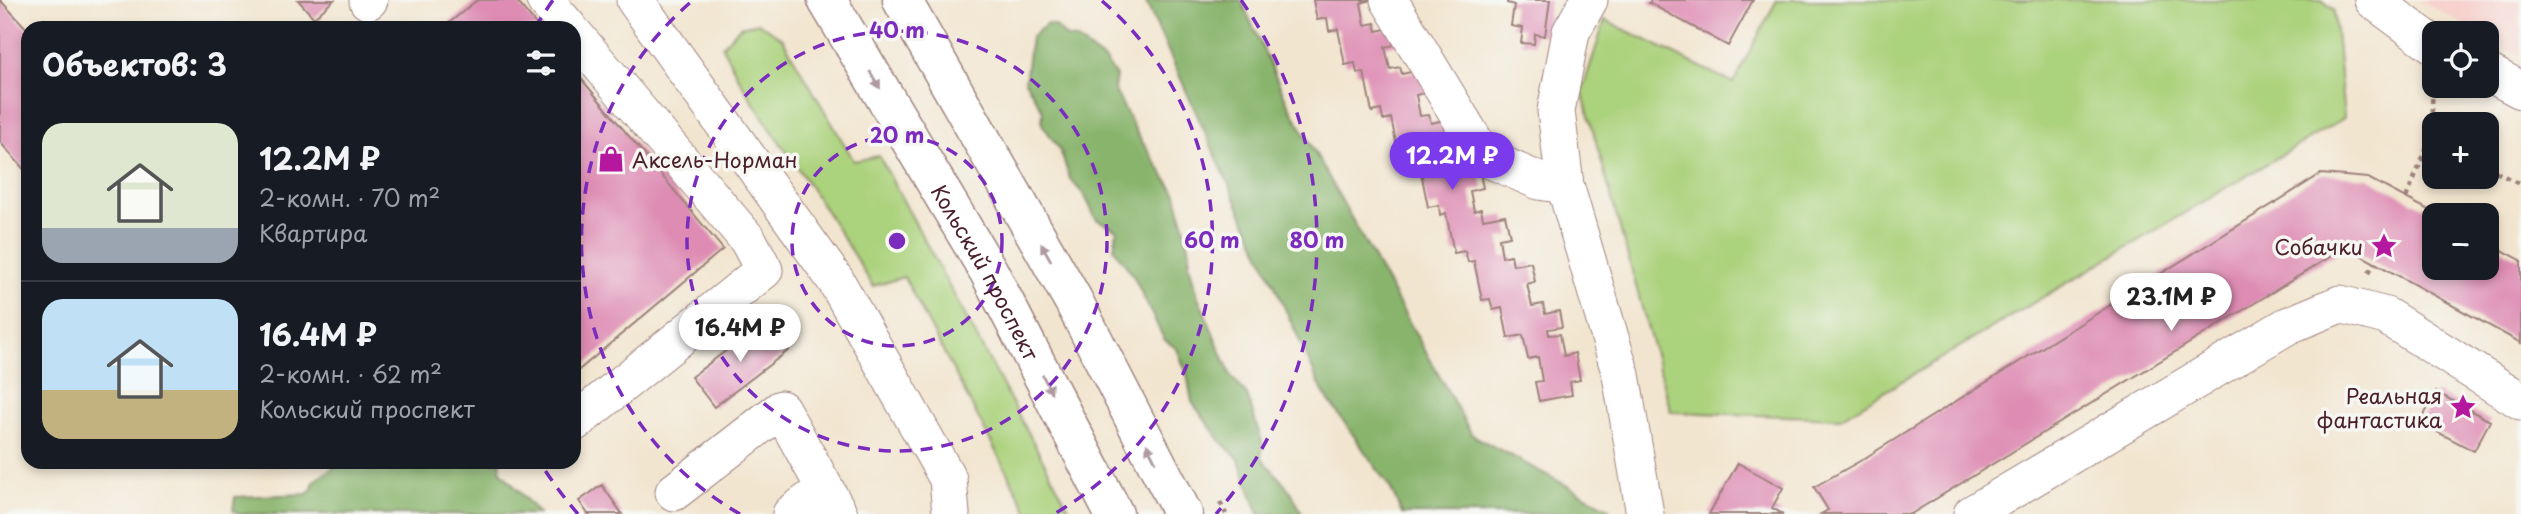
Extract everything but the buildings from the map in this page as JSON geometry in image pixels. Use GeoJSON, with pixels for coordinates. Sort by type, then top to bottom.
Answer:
{"type":"FeatureCollection","features":[{"type":"Feature","properties":{"kind":"main road","name":"Кольский проспект"},"geometry":{"type":"LineString","coordinates":[[827,0],[989,272],[1114,514]]}},
{"type":"Feature","properties":{"kind":"main road"},"geometry":{"type":"LineString","coordinates":[[910,6],[1073,300],[1182,514]]}},
{"type":"Feature","properties":{"kind":"lane"},"geometry":{"type":"LineString","coordinates":[[545,0],[563,21]]}},
{"type":"Feature","properties":{"kind":"lane"},"geometry":{"type":"LineString","coordinates":[[635,0],[836,281],[948,479],[951,514]]}},
{"type":"Feature","properties":{"kind":"lane"},"geometry":{"type":"LineString","coordinates":[[1389,0],[1484,157],[1539,181],[1565,185]]}},
{"type":"Feature","properties":{"kind":"lane"},"geometry":{"type":"LineString","coordinates":[[1590,0],[1571,32],[1556,110],[1565,185],[1621,375],[1645,514]]}},
{"type":"Feature","properties":{"kind":"lane"},"geometry":{"type":"LineString","coordinates":[[2373,0],[2422,36]]}},
{"type":"Feature","properties":{"kind":"lane"},"geometry":{"type":"LineString","coordinates":[[581,42],[748,240],[764,270],[581,417]]}},
{"type":"Feature","properties":{"kind":"lane"},"geometry":{"type":"LineString","coordinates":[[2499,78],[2521,90]]}},
{"type":"Feature","properties":{"kind":"lane"},"geometry":{"type":"LineString","coordinates":[[1972,514],[2287,326],[2340,304],[2386,316],[2521,401]]}},
{"type":"Feature","properties":{"kind":"lane"},"geometry":{"type":"LineString","coordinates":[[674,492],[781,409],[832,501],[791,514]]}},
{"type":"Feature","properties":{"kind":"path"},"geometry":{"type":"LineString","coordinates":[[2406,198],[2422,162]]}},
{"type":"Feature","properties":{"kind":"path"},"geometry":{"type":"LineString","coordinates":[[2499,173],[2521,185]]}},
{"type":"Feature","properties":{"kind":"shaded area"},"geometry":{"type":"Polygon","coordinates":[[[2418,0],[2521,0],[2521,56],[2499,44],[2499,21],[2457,21],[2418,0]]]}},
{"type":"Feature","properties":{"kind":"green space"},"geometry":{"type":"Polygon","coordinates":[[[1145,0],[1241,0],[1288,104],[1472,435],[1609,508],[1609,514],[1402,514],[1391,489],[1323,392],[1145,0]]]}},
{"type":"Feature","properties":{"kind":"green space"},"geometry":{"type":"Polygon","coordinates":[[[1777,0],[2322,0],[2334,10],[2344,118],[1840,418],[1671,412],[1582,91],[1605,20],[1733,83],[1777,0]]]}},
{"type":"Feature","properties":{"kind":"green space"},"geometry":{"type":"Polygon","coordinates":[[[758,23],[782,38],[854,161],[879,156],[1072,514],[1029,514],[904,277],[873,286],[759,111],[722,46],[740,27],[758,23]]]}},
{"type":"Feature","properties":{"kind":"green space"},"geometry":{"type":"Polygon","coordinates":[[[1047,24],[1055,26],[1067,38],[1076,39],[1104,60],[1116,76],[1114,89],[1139,137],[1176,194],[1198,297],[1231,376],[1247,395],[1263,445],[1261,457],[1292,493],[1302,514],[1259,514],[1238,458],[1222,443],[1192,402],[1187,374],[1177,349],[1164,339],[1133,275],[1114,249],[1117,230],[1096,219],[1085,196],[1070,179],[1060,150],[1042,124],[1043,111],[1025,81],[1031,37],[1047,24]]]}},
{"type":"Feature","properties":{"kind":"green space"},"geometry":{"type":"Polygon","coordinates":[[[332,469],[500,469],[539,514],[238,514],[233,510],[235,497],[307,494],[314,481],[332,469]]]}},
{"type":"Feature","properties":{"kind":"place","name":"Аксель-Норман"},"geometry":{"type":"Point","coordinates":[611,159]}},
{"type":"Feature","properties":{"kind":"place","name":"Собачки"},"geometry":{"type":"Point","coordinates":[2384,246]}},
{"type":"Feature","properties":{"kind":"place","name":"Реальная фантастика"},"geometry":{"type":"Point","coordinates":[2463,407]}}]}
